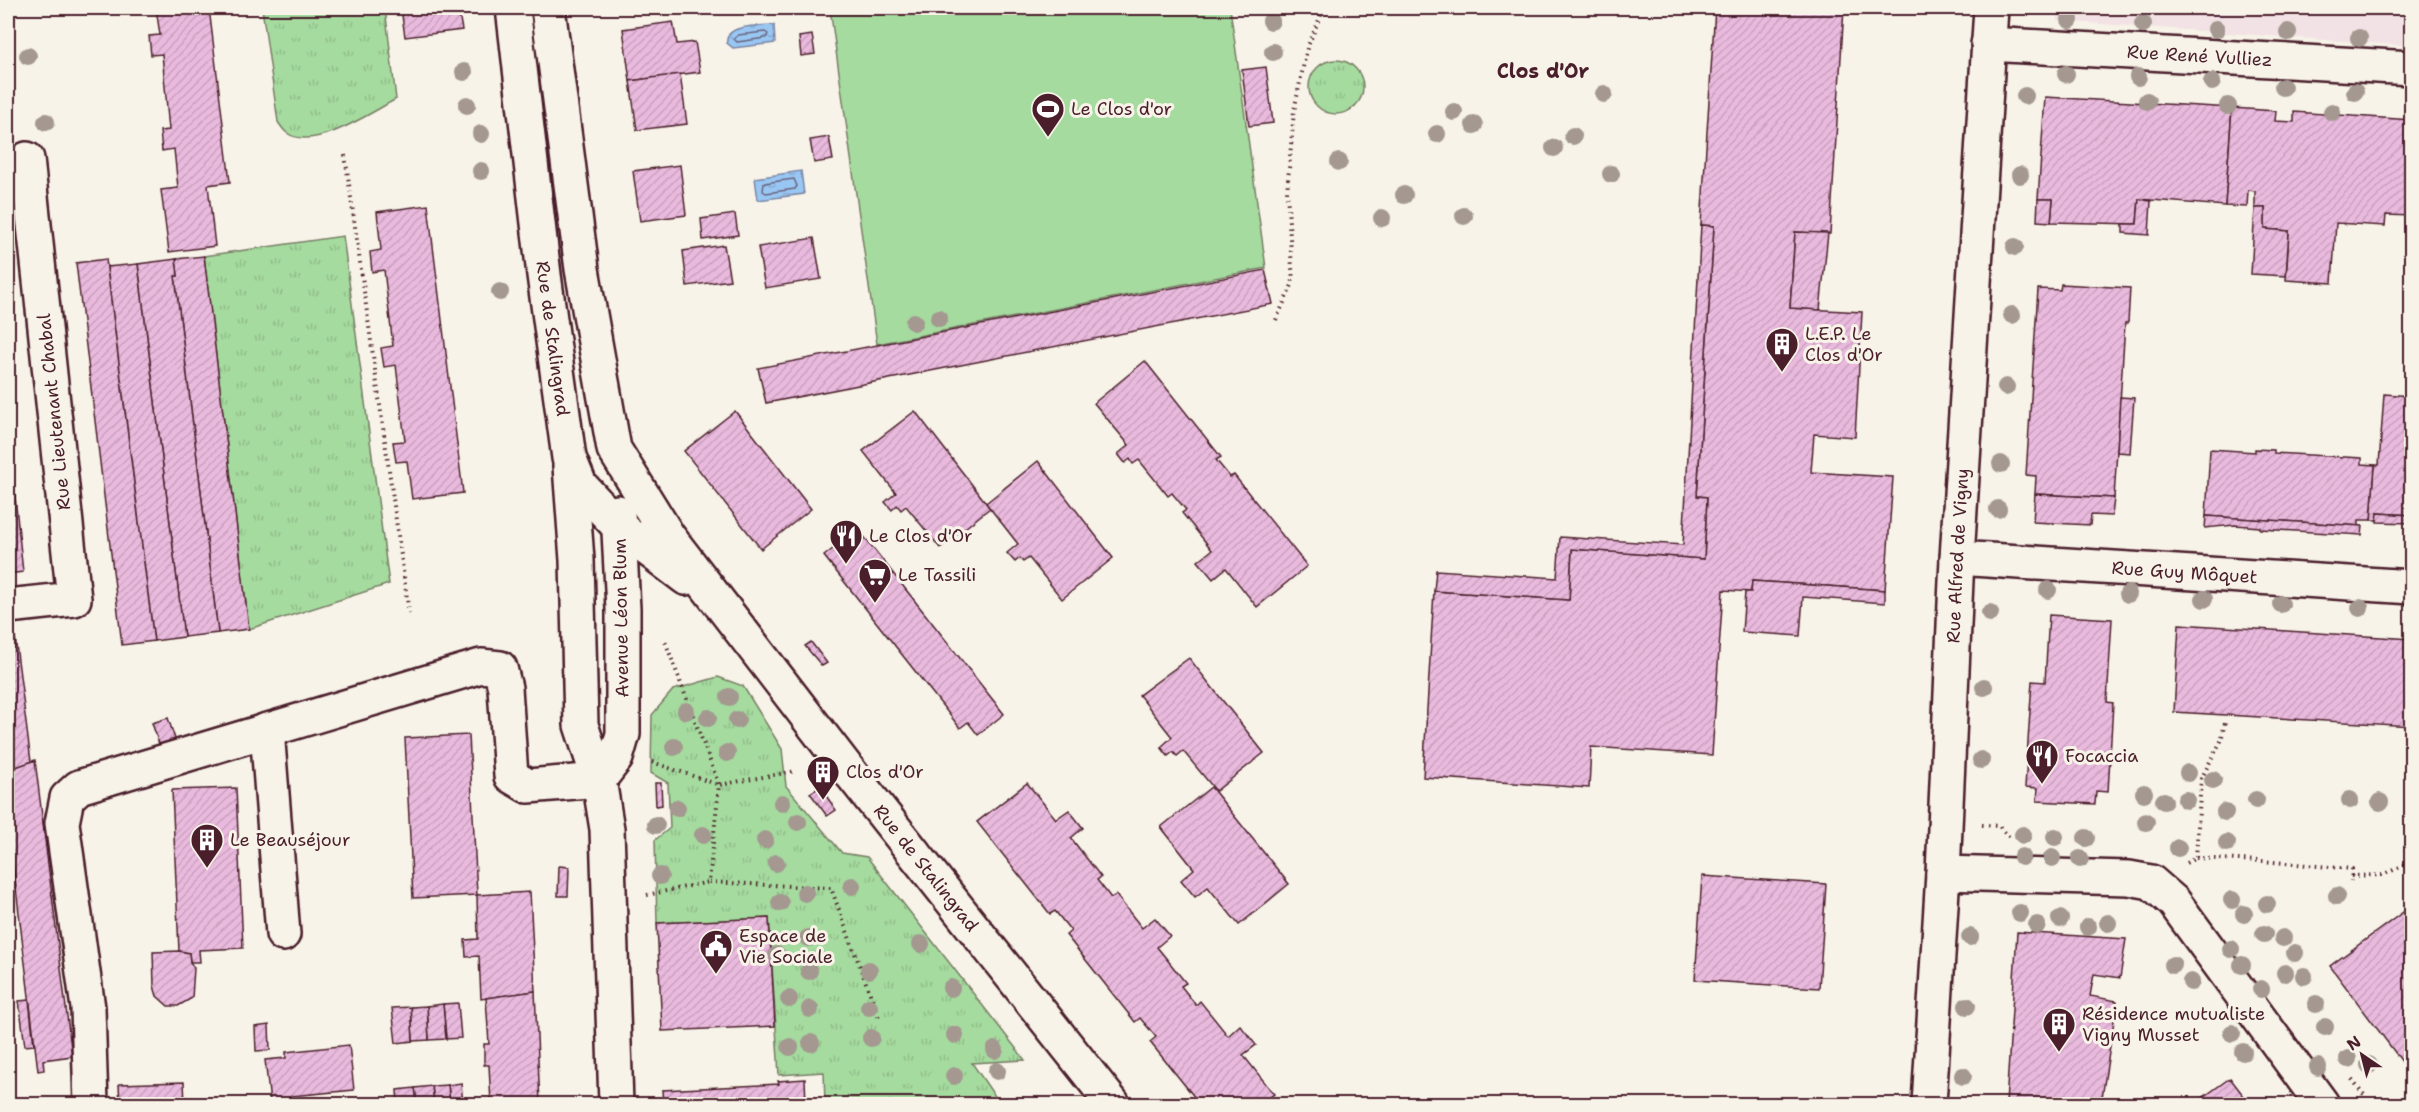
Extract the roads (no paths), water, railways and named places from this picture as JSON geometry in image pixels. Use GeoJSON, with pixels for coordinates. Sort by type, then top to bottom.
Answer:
{"type":"FeatureCollection","features":[{"type":"Feature","properties":{"kind":"street","name":"Rue de Stalingrad"},"geometry":{"type":"LineString","coordinates":[[513,8],[544,275],[569,458],[580,485],[620,528],[720,601]]}},
{"type":"Feature","properties":{"kind":"street","name":"Rue de Stalingrad"},"geometry":{"type":"LineString","coordinates":[[548,8],[582,269],[614,449],[668,536],[849,771],[1113,1104]]}},
{"type":"Feature","properties":{"kind":"street","name":"Rue Alfred de Vigny"},"geometry":{"type":"LineString","coordinates":[[1929,1104],[1943,873],[1957,558],[1991,8]]}},
{"type":"Feature","properties":{"kind":"street","name":"Rue René Vulliez"},"geometry":{"type":"LineString","coordinates":[[1988,44],[2412,68]]}},
{"type":"Feature","properties":{"kind":"street","name":"Rue Lieutenant Chabal"},"geometry":{"type":"LineString","coordinates":[[8,606],[74,599],[27,159]]}},
{"type":"Feature","properties":{"kind":"street","name":"Avenue Léon Blum"},"geometry":{"type":"LineString","coordinates":[[600,780],[616,758],[623,734],[623,609],[614,449]]}},
{"type":"Feature","properties":{"kind":"street"},"geometry":{"type":"LineString","coordinates":[[569,458],[577,560],[580,725],[600,780],[607,829],[616,1104]]}},
{"type":"Feature","properties":{"kind":"street"},"geometry":{"type":"LineString","coordinates":[[577,560],[620,528],[668,536]]}},
{"type":"Feature","properties":{"kind":"street","name":"Rue Guy Môquet"},"geometry":{"type":"LineString","coordinates":[[1957,558],[2412,588]]}},
{"type":"Feature","properties":{"kind":"street"},"geometry":{"type":"LineString","coordinates":[[91,1104],[88,1008],[62,823],[67,798],[80,787],[481,666],[500,668],[505,688],[511,776],[528,786],[600,780]]}},
{"type":"Feature","properties":{"kind":"street"},"geometry":{"type":"LineString","coordinates":[[267,730],[283,934]]}},
{"type":"Feature","properties":{"kind":"street"},"geometry":{"type":"LineString","coordinates":[[1943,873],[2129,878],[2151,882],[2174,902],[2322,1104]]}},
{"type":"Feature","properties":{"kind":"water"},"geometry":{"type":"Polygon","coordinates":[[[774,25],[775,43],[733,48],[727,43],[731,32],[737,29],[774,25]]]}},
{"type":"Feature","properties":{"kind":"water"},"geometry":{"type":"Polygon","coordinates":[[[801,171],[804,194],[758,200],[755,178],[801,171]]]}},
{"type":"Feature","properties":{"kind":"place","name":"Le Clos d'or"},"geometry":{"type":"Point","coordinates":[1048,138]}},
{"type":"Feature","properties":{"kind":"place","name":"L.E.P. Le Clos d'Or"},"geometry":{"type":"Point","coordinates":[1782,373]}},
{"type":"Feature","properties":{"kind":"place","name":"Le Clos d'Or"},"geometry":{"type":"Point","coordinates":[846,565]}},
{"type":"Feature","properties":{"kind":"place","name":"Le Tassili"},"geometry":{"type":"Point","coordinates":[875,604]}},
{"type":"Feature","properties":{"kind":"place","name":"Focaccia"},"geometry":{"type":"Point","coordinates":[2042,785]}},
{"type":"Feature","properties":{"kind":"place","name":"Clos d'Or"},"geometry":{"type":"Point","coordinates":[823,801]}},
{"type":"Feature","properties":{"kind":"place","name":"Le Beauséjour"},"geometry":{"type":"Point","coordinates":[207,869]}},
{"type":"Feature","properties":{"kind":"place","name":"Espace de Vie Sociale"},"geometry":{"type":"Point","coordinates":[716,975]}},
{"type":"Feature","properties":{"kind":"place","name":"Résidence mutualiste Vigny Musset"},"geometry":{"type":"Point","coordinates":[2059,1053]}},
{"type":"Feature","properties":{"kind":"district","name":"Clos d'Or"},"geometry":{"type":"Point","coordinates":[1543,71]}}]}
